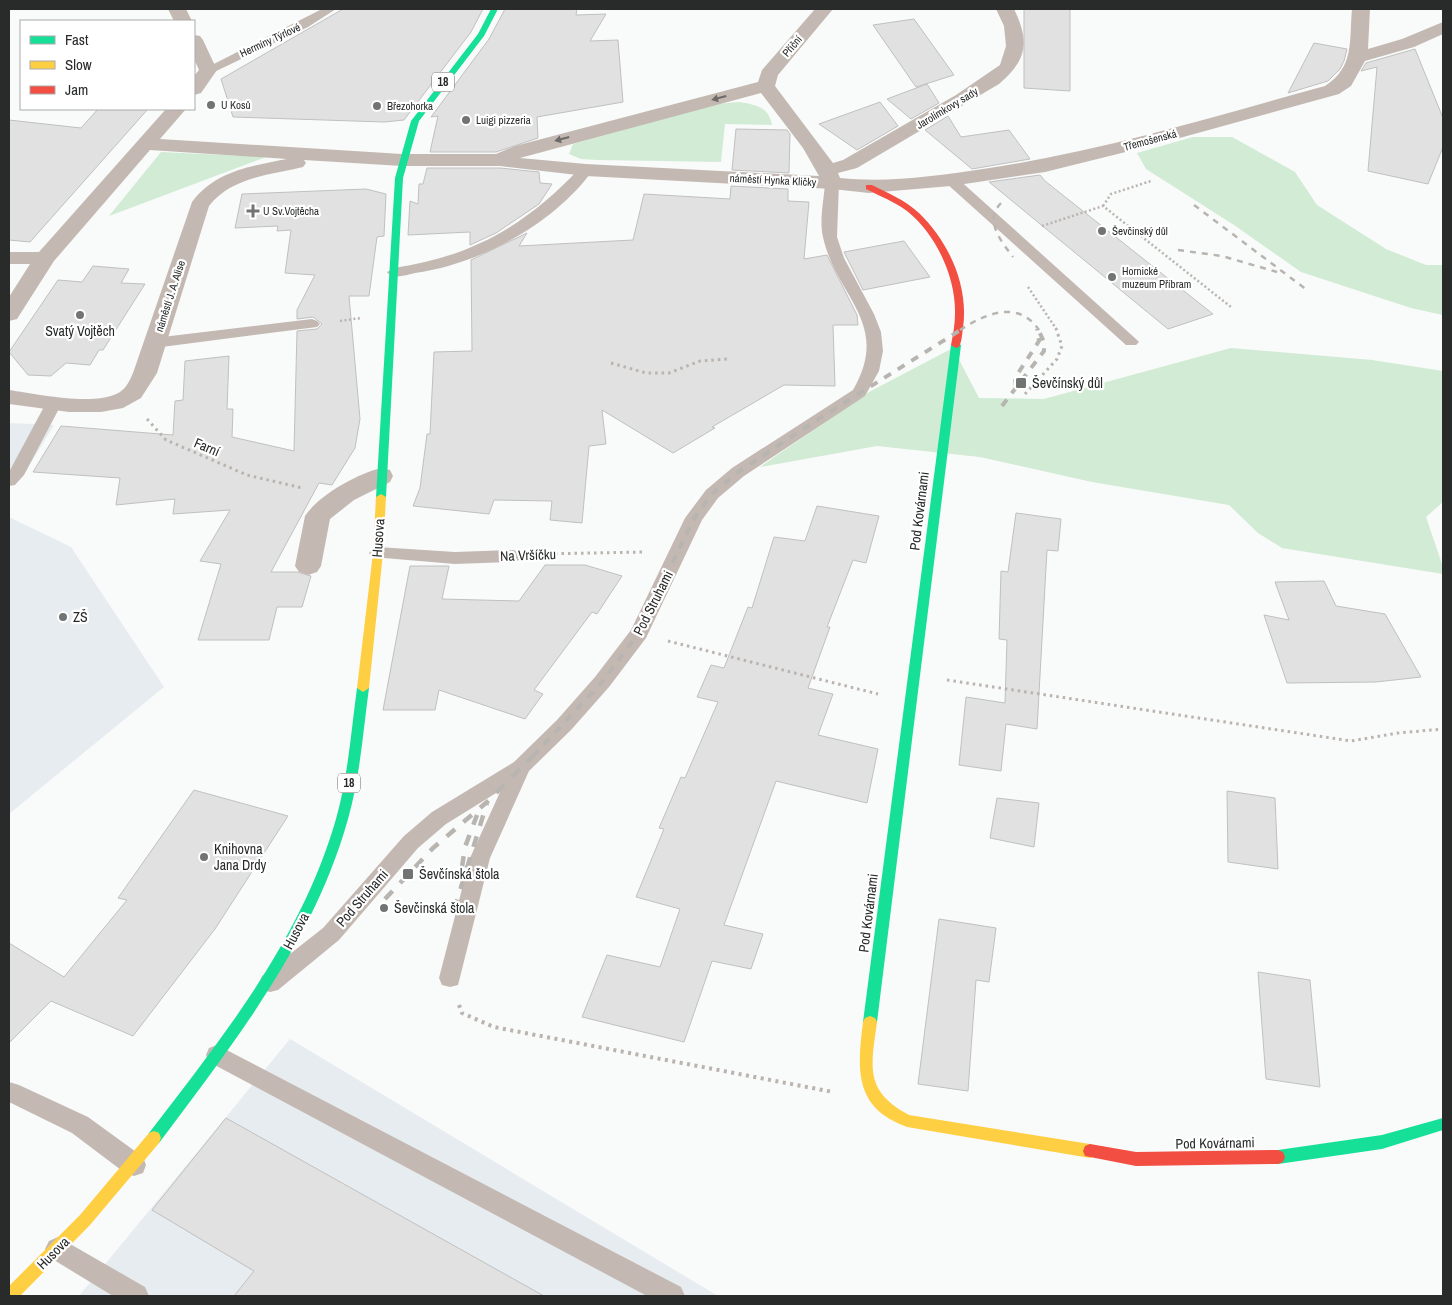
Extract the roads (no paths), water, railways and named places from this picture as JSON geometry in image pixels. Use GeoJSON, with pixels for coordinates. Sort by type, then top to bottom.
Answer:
{"type":"FeatureCollection","features":[{"type":"Feature","properties":{"kind":"main road","name":"18"},"geometry":{"type":"LineString","coordinates":[[402,160],[415,120],[481,34],[494,9]]}},
{"type":"Feature","properties":{"kind":"main road","name":"Husova"},"geometry":{"type":"LineString","coordinates":[[9,1296],[58,1250],[134,1165],[217,1055],[285,952],[314,897],[342,820],[355,753],[378,553],[398,184],[402,160]]}},
{"type":"Feature","properties":{"kind":"main road","name":"Pod Kovárnami"},"geometry":{"type":"LineString","coordinates":[[869,187],[914,214],[931,232],[952,269],[958,291],[960,313],[865,1059],[865,1079],[872,1099],[888,1114],[907,1121],[1136,1160],[1280,1156],[1382,1142],[1443,1124]]}},
{"type":"Feature","properties":{"kind":"street"},"geometry":{"type":"LineString","coordinates":[[177,9],[183,20]]}},
{"type":"Feature","properties":{"kind":"street","name":"Příční"},"geometry":{"type":"LineString","coordinates":[[766,86],[769,74],[824,9]]}},
{"type":"Feature","properties":{"kind":"street","name":"Jarolímkovy sady"},"geometry":{"type":"LineString","coordinates":[[830,176],[963,99],[1008,67],[1015,46],[1013,26],[1005,9]]}},
{"type":"Feature","properties":{"kind":"street"},"geometry":{"type":"LineString","coordinates":[[1361,9],[1358,56],[1408,43],[1443,27]]}},
{"type":"Feature","properties":{"kind":"street"},"geometry":{"type":"LineString","coordinates":[[195,42],[208,70],[195,88]]}},
{"type":"Feature","properties":{"kind":"street","name":"Třemošenská"},"geometry":{"type":"LineString","coordinates":[[830,176],[869,187],[951,180],[1065,161],[1151,140],[1332,90],[1344,82],[1358,56]]}},
{"type":"Feature","properties":{"kind":"street","name":"náměstí Hynka Kličky"},"geometry":{"type":"LineString","coordinates":[[500,160],[522,150],[766,86],[779,106],[804,133],[830,176]]}},
{"type":"Feature","properties":{"kind":"street"},"geometry":{"type":"LineString","coordinates":[[9,314],[45,258],[174,112]]}},
{"type":"Feature","properties":{"kind":"street","name":"náměstí J. A. Alise"},"geometry":{"type":"LineString","coordinates":[[145,144],[402,160]]}},
{"type":"Feature","properties":{"kind":"street","name":"náměstí J. A. Alise"},"geometry":{"type":"LineString","coordinates":[[54,403],[93,404],[128,398],[138,387],[199,206],[204,197],[214,188],[233,179],[323,156]]}},
{"type":"Feature","properties":{"kind":"street","name":"náměstí Hynka Kličky"},"geometry":{"type":"LineString","coordinates":[[402,160],[500,160],[521,164],[586,170],[830,176]]}},
{"type":"Feature","properties":{"kind":"street"},"geometry":{"type":"LineString","coordinates":[[9,258],[45,258]]}},
{"type":"Feature","properties":{"kind":"street"},"geometry":{"type":"LineString","coordinates":[[9,397],[54,403]]}},
{"type":"Feature","properties":{"kind":"street"},"geometry":{"type":"LineString","coordinates":[[308,566],[318,516],[345,494],[381,476]]}},
{"type":"Feature","properties":{"kind":"lane","name":"Hermíny Týrlové"},"geometry":{"type":"LineString","coordinates":[[208,70],[304,24],[330,9]]}},
{"type":"Feature","properties":{"kind":"lane"},"geometry":{"type":"LineString","coordinates":[[394,272],[452,262],[492,246],[533,221],[561,198],[586,170]]}},
{"type":"Feature","properties":{"kind":"lane","name":"Pod Struhami"},"geometry":{"type":"LineString","coordinates":[[260,990],[331,934],[411,842],[440,818],[521,767],[564,725],[596,689],[640,633],[694,518],[712,494],[738,472],[859,393],[870,378],[876,361],[876,342],[869,316],[838,259],[830,235],[830,176]]}},
{"type":"Feature","properties":{"kind":"lane"},"geometry":{"type":"LineString","coordinates":[[951,180],[1131,342]]}},
{"type":"Feature","properties":{"kind":"lane"},"geometry":{"type":"LineString","coordinates":[[154,343],[312,324]]}},
{"type":"Feature","properties":{"kind":"lane"},"geometry":{"type":"LineString","coordinates":[[9,482],[16,475],[54,403]]}},
{"type":"Feature","properties":{"kind":"lane","name":"Na Vršíčku"},"geometry":{"type":"LineString","coordinates":[[378,553],[455,558],[513,556]]}},
{"type":"Feature","properties":{"kind":"lane"},"geometry":{"type":"LineString","coordinates":[[450,978],[480,858],[521,767]]}},
{"type":"Feature","properties":{"kind":"lane"},"geometry":{"type":"LineString","coordinates":[[217,1055],[672,1296]]}},
{"type":"Feature","properties":{"kind":"lane"},"geometry":{"type":"LineString","coordinates":[[11,1092],[80,1125],[134,1165]]}},
{"type":"Feature","properties":{"kind":"lane"},"geometry":{"type":"LineString","coordinates":[[58,1250],[136,1296]]}},
{"type":"Feature","properties":{"kind":"railway"},"geometry":{"type":"LineString","coordinates":[[1001,203],[996,210],[994,224],[999,238],[1013,257]]}},
{"type":"Feature","properties":{"kind":"railway"},"geometry":{"type":"LineString","coordinates":[[1194,205],[1307,290]]}},
{"type":"Feature","properties":{"kind":"railway"},"geometry":{"type":"LineString","coordinates":[[1178,250],[1222,256],[1277,272]]}},
{"type":"Feature","properties":{"kind":"railway"},"geometry":{"type":"LineString","coordinates":[[960,330],[980,319],[1001,312],[1021,315],[1031,320],[1039,330]]}},
{"type":"Feature","properties":{"kind":"railway"},"geometry":{"type":"LineString","coordinates":[[533,756],[602,682],[639,633],[694,518],[712,494],[738,472],[962,329]]}},
{"type":"Feature","properties":{"kind":"railway"},"geometry":{"type":"LineString","coordinates":[[1016,387],[1015,378],[1039,341],[1037,329]]}},
{"type":"Feature","properties":{"kind":"railway"},"geometry":{"type":"LineString","coordinates":[[1002,406],[1044,351],[1044,342],[1038,329]]}},
{"type":"Feature","properties":{"kind":"railway"},"geometry":{"type":"LineString","coordinates":[[385,899],[433,848],[487,802],[533,756]]}},
{"type":"Feature","properties":{"kind":"railway"},"geometry":{"type":"LineString","coordinates":[[454,910],[487,803]]}},
{"type":"Feature","properties":{"kind":"railway"},"geometry":{"type":"LineString","coordinates":[[462,867],[465,847],[477,815]]}},
{"type":"Feature","properties":{"kind":"place","name":"U Kosů"},"geometry":{"type":"Point","coordinates":[211,105]}},
{"type":"Feature","properties":{"kind":"place","name":"Březohorka"},"geometry":{"type":"Point","coordinates":[377,106]}},
{"type":"Feature","properties":{"kind":"place","name":"Luigi pizzeria"},"geometry":{"type":"Point","coordinates":[466,120]}},
{"type":"Feature","properties":{"kind":"place","name":"U Sv.Vojtěcha"},"geometry":{"type":"Point","coordinates":[253,211]}},
{"type":"Feature","properties":{"kind":"place","name":"Ševčinský důl"},"geometry":{"type":"Point","coordinates":[1102,231]}},
{"type":"Feature","properties":{"kind":"place","name":"Hornické muzeum Příbram"},"geometry":{"type":"Point","coordinates":[1112,277]}},
{"type":"Feature","properties":{"kind":"place","name":"Svatý Vojtěch"},"geometry":{"type":"Point","coordinates":[80,315]}},
{"type":"Feature","properties":{"kind":"place","name":"Ševčínský důl"},"geometry":{"type":"Point","coordinates":[1021,383]}},
{"type":"Feature","properties":{"kind":"place","name":"ZŠ"},"geometry":{"type":"Point","coordinates":[63,617]}},
{"type":"Feature","properties":{"kind":"place","name":"Knihovna Jana Drdy"},"geometry":{"type":"Point","coordinates":[204,857]}},
{"type":"Feature","properties":{"kind":"place","name":"Ševčínská štola"},"geometry":{"type":"Point","coordinates":[408,874]}},
{"type":"Feature","properties":{"kind":"place","name":"Ševčinská štola"},"geometry":{"type":"Point","coordinates":[384,908]}}]}
